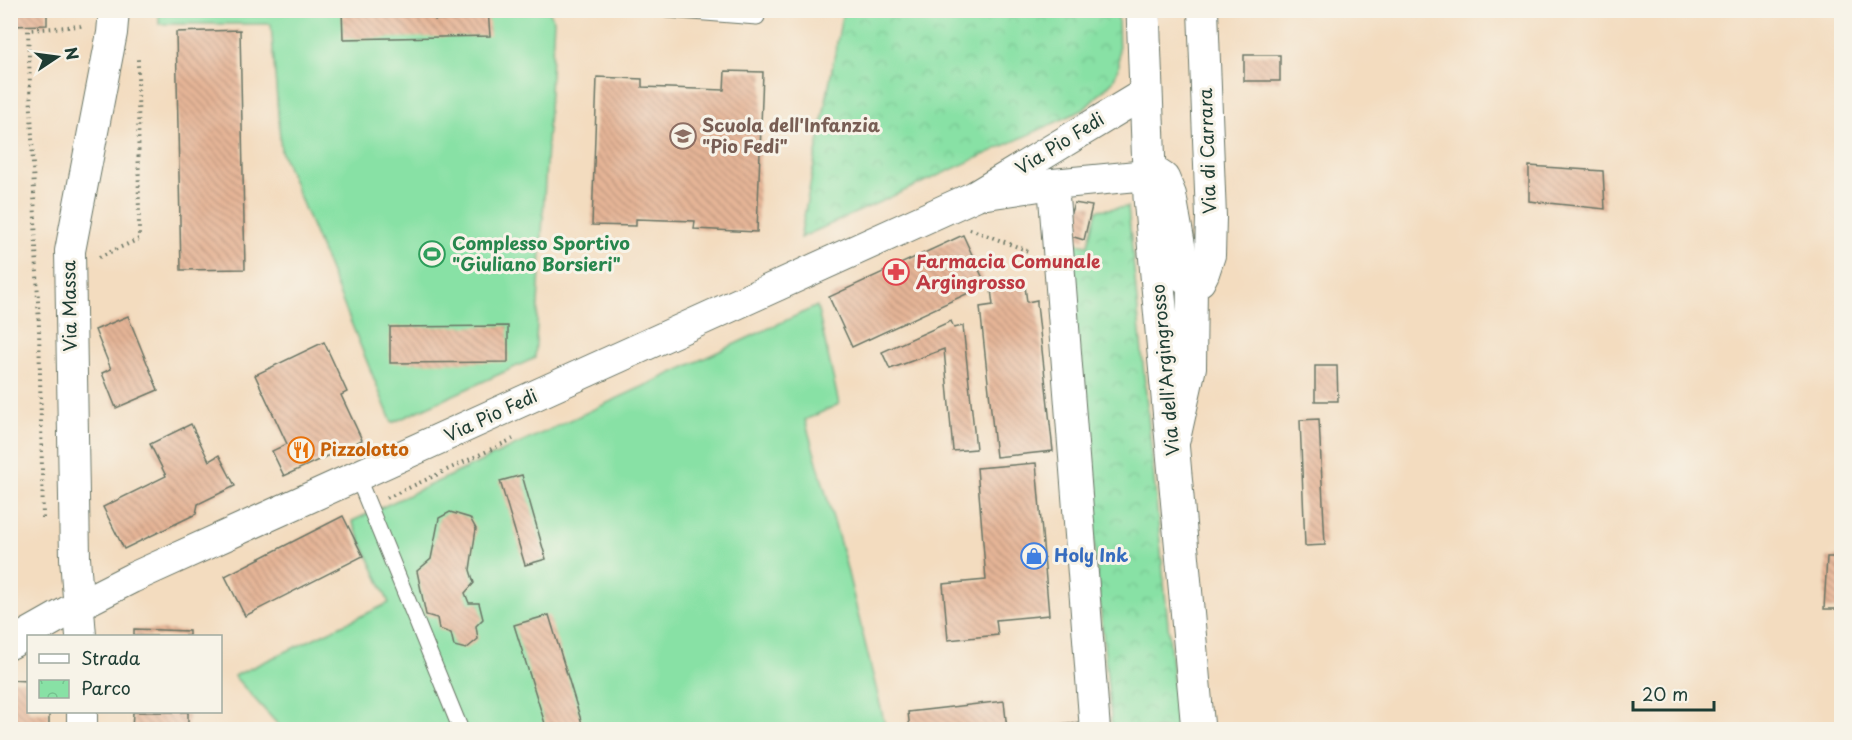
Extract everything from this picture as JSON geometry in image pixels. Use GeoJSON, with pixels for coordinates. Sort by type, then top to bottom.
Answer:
{"type":"FeatureCollection","features":[{"type":"Feature","properties":{"kind":"street","name":"Via Massa"},"geometry":{"type":"LineString","coordinates":[[81,635],[75,558],[70,251],[112,33],[114,10]]}},
{"type":"Feature","properties":{"kind":"street","name":"Via dell'Argingrosso"},"geometry":{"type":"LineString","coordinates":[[1143,10],[1149,175],[1198,729]]}},
{"type":"Feature","properties":{"kind":"street","name":"Via di Carrara"},"geometry":{"type":"LineString","coordinates":[[1192,284],[1200,280],[1210,255],[1211,218],[1203,10]]}},
{"type":"Feature","properties":{"kind":"street","name":"Via Pio Fedi"},"geometry":{"type":"LineString","coordinates":[[10,644],[78,605],[132,578],[975,196],[1145,93]]}},
{"type":"Feature","properties":{"kind":"street","name":"Via di Carrara"},"geometry":{"type":"LineString","coordinates":[[1149,175],[1158,174],[1167,182],[1186,279],[1192,284]]}},
{"type":"Feature","properties":{"kind":"street","name":"Via Pio Fedi"},"geometry":{"type":"LineString","coordinates":[[975,196],[1053,184],[1149,175]]}},
{"type":"Feature","properties":{"kind":"street"},"geometry":{"type":"LineString","coordinates":[[1053,184],[1095,729]]}},
{"type":"Feature","properties":{"kind":"street","name":"Via di Carrara"},"geometry":{"type":"LineString","coordinates":[[1173,448],[1191,367],[1192,284]]}},
{"type":"Feature","properties":{"kind":"street"},"geometry":{"type":"LineString","coordinates":[[82,713],[82,729]]}},
{"type":"Feature","properties":{"kind":"lane"},"geometry":{"type":"LineString","coordinates":[[668,10],[757,17]]}},
{"type":"Feature","properties":{"kind":"lane"},"geometry":{"type":"LineString","coordinates":[[357,476],[461,729]]}},
{"type":"Feature","properties":{"kind":"path"},"geometry":{"type":"LineString","coordinates":[[98,257],[139,239],[138,56]]}},
{"type":"Feature","properties":{"kind":"green space","name":"Complesso Sportivo \"Giuliano Borsieri\""},"geometry":{"type":"Polygon","coordinates":[[[159,11],[549,11],[554,20],[535,358],[392,423],[281,151],[271,24],[159,24],[159,11]]]}},
{"type":"Feature","properties":{"kind":"green space"},"geometry":{"type":"Polygon","coordinates":[[[843,11],[1118,11],[1119,66],[1113,81],[1083,110],[800,238],[843,11]]]}},
{"type":"Feature","properties":{"kind":"green space"},"geometry":{"type":"Polygon","coordinates":[[[1128,207],[1178,729],[1112,729],[1065,241],[1088,245],[1097,210],[1128,207]]]}},
{"type":"Feature","properties":{"kind":"green space"},"geometry":{"type":"Polygon","coordinates":[[[817,306],[839,404],[805,420],[844,557],[886,729],[282,729],[234,676],[389,603],[352,521],[817,306]]]}},
{"type":"Feature","properties":{"kind":"building"},"geometry":{"type":"Polygon","coordinates":[[[10,10],[47,10],[47,25],[10,26],[10,10]]]}},
{"type":"Feature","properties":{"kind":"building"},"geometry":{"type":"Polygon","coordinates":[[[342,10],[435,10],[435,20],[445,19],[445,10],[488,10],[490,36],[343,39],[342,10]]]}},
{"type":"Feature","properties":{"kind":"building"},"geometry":{"type":"Polygon","coordinates":[[[240,30],[245,269],[181,270],[176,32],[240,30]]]}},
{"type":"Feature","properties":{"kind":"building"},"geometry":{"type":"Polygon","coordinates":[[[1244,55],[1280,55],[1280,81],[1244,81],[1244,55]]]}},
{"type":"Feature","properties":{"kind":"building"},"geometry":{"type":"Polygon","coordinates":[[[725,71],[763,72],[757,232],[694,229],[695,221],[636,219],[636,226],[592,225],[597,77],[642,79],[642,87],[724,90],[725,71]]]}},
{"type":"Feature","properties":{"kind":"building"},"geometry":{"type":"Polygon","coordinates":[[[1529,166],[1603,171],[1605,209],[1529,201],[1529,166]]]}},
{"type":"Feature","properties":{"kind":"building"},"geometry":{"type":"Polygon","coordinates":[[[1074,203],[1092,206],[1084,240],[1064,234],[1074,203]]]}},
{"type":"Feature","properties":{"kind":"building"},"geometry":{"type":"Polygon","coordinates":[[[963,235],[986,285],[852,347],[829,297],[963,235]]]}},
{"type":"Feature","properties":{"kind":"building"},"geometry":{"type":"Polygon","coordinates":[[[1024,278],[1027,302],[1037,300],[1053,451],[996,457],[980,307],[993,305],[990,282],[1024,278]]]}},
{"type":"Feature","properties":{"kind":"building"},"geometry":{"type":"Polygon","coordinates":[[[128,316],[158,390],[116,408],[102,373],[111,369],[95,330],[128,316]]]}},
{"type":"Feature","properties":{"kind":"building"},"geometry":{"type":"Polygon","coordinates":[[[951,321],[954,328],[963,326],[976,449],[953,451],[944,349],[890,369],[882,352],[951,321]]]}},
{"type":"Feature","properties":{"kind":"building"},"geometry":{"type":"Polygon","coordinates":[[[508,326],[508,362],[390,363],[390,327],[508,326]]]}},
{"type":"Feature","properties":{"kind":"building"},"geometry":{"type":"Polygon","coordinates":[[[324,342],[347,392],[341,395],[362,440],[284,476],[272,451],[287,444],[255,375],[324,342]]]}},
{"type":"Feature","properties":{"kind":"building"},"geometry":{"type":"Polygon","coordinates":[[[1315,366],[1337,366],[1338,401],[1315,401],[1315,366]]]}},
{"type":"Feature","properties":{"kind":"building"},"geometry":{"type":"Polygon","coordinates":[[[1319,419],[1325,545],[1305,546],[1300,420],[1319,419]]]}},
{"type":"Feature","properties":{"kind":"building"},"geometry":{"type":"Polygon","coordinates":[[[191,424],[209,461],[219,455],[235,486],[198,504],[196,514],[124,549],[103,507],[166,476],[150,444],[191,424]]]}},
{"type":"Feature","properties":{"kind":"building"},"geometry":{"type":"Polygon","coordinates":[[[1036,463],[1049,615],[996,620],[998,635],[948,640],[943,584],[986,580],[977,468],[1036,463]]]}},
{"type":"Feature","properties":{"kind":"building"},"geometry":{"type":"Polygon","coordinates":[[[522,475],[546,559],[525,565],[500,481],[522,475]]]}},
{"type":"Feature","properties":{"kind":"building"},"geometry":{"type":"Polygon","coordinates":[[[450,512],[470,518],[476,529],[470,570],[474,583],[465,593],[469,603],[479,603],[483,619],[476,626],[478,639],[466,649],[454,646],[451,633],[439,629],[437,618],[426,615],[417,571],[431,559],[439,518],[450,512]]]}},
{"type":"Feature","properties":{"kind":"building"},"geometry":{"type":"Polygon","coordinates":[[[343,516],[363,556],[245,616],[225,576],[343,516]]]}},
{"type":"Feature","properties":{"kind":"building"},"geometry":{"type":"Polygon","coordinates":[[[1827,557],[1842,557],[1842,609],[1824,609],[1827,557]]]}},
{"type":"Feature","properties":{"kind":"building"},"geometry":{"type":"Polygon","coordinates":[[[549,615],[584,730],[547,730],[514,625],[549,615]]]}},
{"type":"Feature","properties":{"kind":"building"},"geometry":{"type":"Polygon","coordinates":[[[134,629],[189,631],[189,635],[134,635],[134,629]]]}},
{"type":"Feature","properties":{"kind":"building"},"geometry":{"type":"Polygon","coordinates":[[[10,680],[27,681],[27,713],[49,713],[49,730],[10,730],[10,680]]]}},
{"type":"Feature","properties":{"kind":"building"},"geometry":{"type":"Polygon","coordinates":[[[1004,701],[1007,730],[910,730],[908,712],[1004,701]]]}},
{"type":"Feature","properties":{"kind":"building"},"geometry":{"type":"Polygon","coordinates":[[[133,713],[188,713],[188,730],[132,730],[133,713]]]}},
{"type":"Feature","properties":{"kind":"building"},"geometry":{"type":"Polygon","coordinates":[[[1079,722],[1080,730],[1051,730],[1050,725],[1079,722]]]}},
{"type":"Feature","properties":{"kind":"place","name":"Scuola dell'Infanzia \"Pio Fedi\""},"geometry":{"type":"Point","coordinates":[683,136]}},
{"type":"Feature","properties":{"kind":"place","name":"Complesso Sportivo \"Giuliano Borsieri\""},"geometry":{"type":"Point","coordinates":[432,254]}},
{"type":"Feature","properties":{"kind":"place","name":"Farmacia Comunale Argingrosso"},"geometry":{"type":"Point","coordinates":[896,272]}},
{"type":"Feature","properties":{"kind":"place","name":"Pizzolotto"},"geometry":{"type":"Point","coordinates":[301,450]}},
{"type":"Feature","properties":{"kind":"place","name":"Holy Ink"},"geometry":{"type":"Point","coordinates":[1034,556]}}]}
